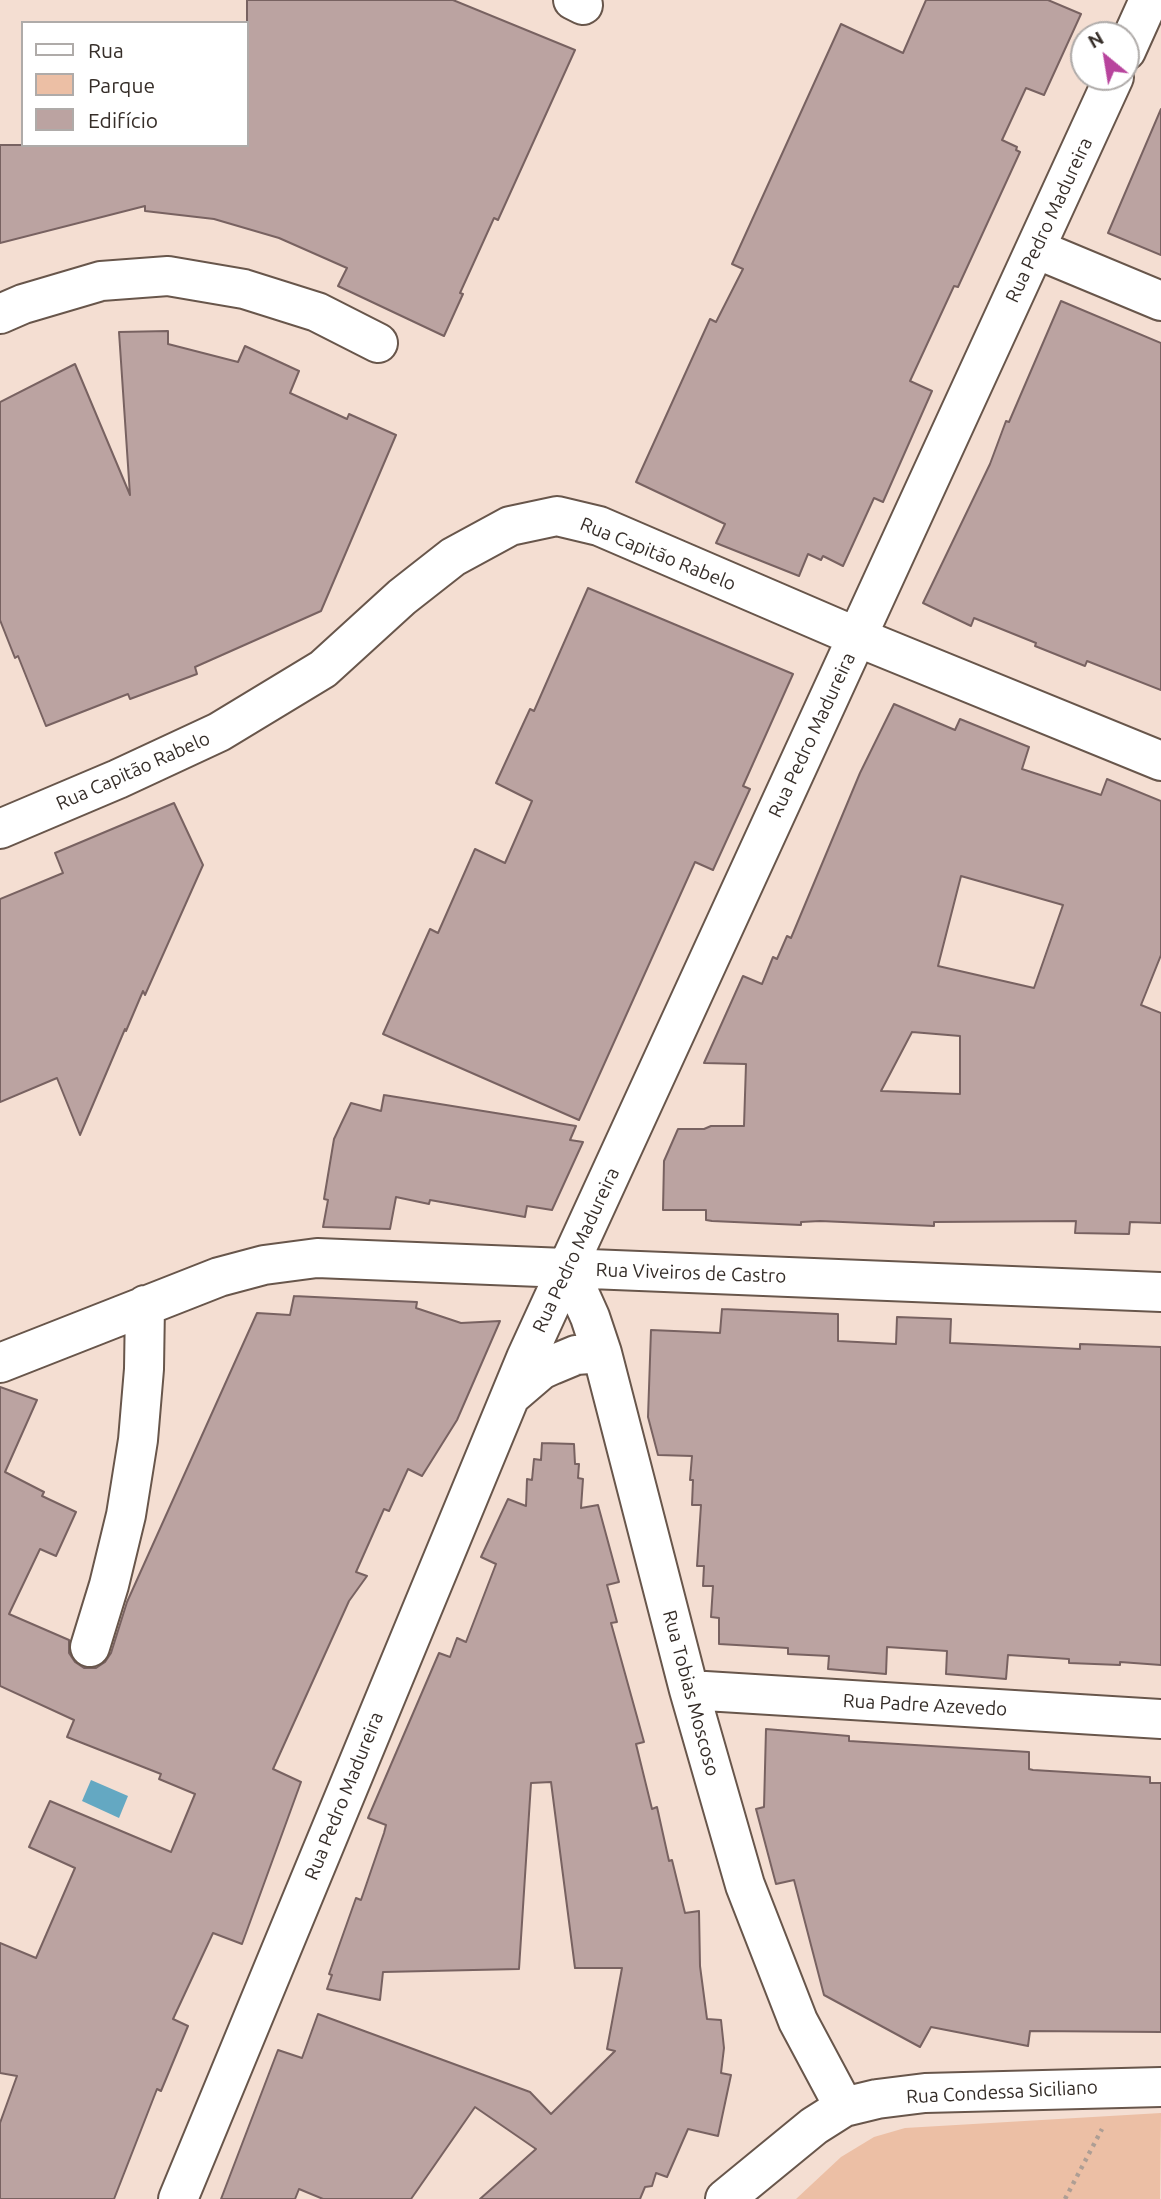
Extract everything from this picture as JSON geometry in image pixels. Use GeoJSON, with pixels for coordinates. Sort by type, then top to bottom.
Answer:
{"type":"FeatureCollection","features":[{"type":"Feature","properties":{"kind":"street"},"geometry":{"type":"LineString","coordinates":[[1140,21],[1149,0]]}},
{"type":"Feature","properties":{"kind":"street","name":"Rua Pedro Madureira"},"geometry":{"type":"LineString","coordinates":[[178,2199],[527,1358],[1108,91]]}},
{"type":"Feature","properties":{"kind":"street"},"geometry":{"type":"LineString","coordinates":[[1036,249],[1161,301]]}},
{"type":"Feature","properties":{"kind":"street"},"geometry":{"type":"LineString","coordinates":[[0,314],[23,304],[101,281],[168,276],[244,289],[317,312],[378,343]]}},
{"type":"Feature","properties":{"kind":"street","name":"Rua Capitão Rabelo"},"geometry":{"type":"LineString","coordinates":[[0,829],[219,732],[323,669],[402,597],[453,557],[509,526],[557,516],[599,526],[857,637],[1161,761]]}},
{"type":"Feature","properties":{"kind":"street","name":"Rua Viveiros de Castro"},"geometry":{"type":"LineString","coordinates":[[0,1363],[219,1277],[264,1265],[317,1258],[1161,1292]]}},
{"type":"Feature","properties":{"kind":"street","name":"Rua Tobias Moscoso"},"geometry":{"type":"LineString","coordinates":[[568,1268],[590,1317],[602,1353],[689,1690],[749,1897],[797,2021],[845,2108]]}},
{"type":"Feature","properties":{"kind":"street"},"geometry":{"type":"LineString","coordinates":[[90,1647],[128,1502],[138,1440],[145,1305]]}},
{"type":"Feature","properties":{"kind":"street","name":"Rua Pedro Madureira"},"geometry":{"type":"LineString","coordinates":[[513,1394],[541,1370],[576,1355],[602,1353]]}},
{"type":"Feature","properties":{"kind":"street","name":"Rua Padre Azevedo"},"geometry":{"type":"LineString","coordinates":[[689,1690],[1161,1719]]}},
{"type":"Feature","properties":{"kind":"street","name":"Rua Condessa Siciliano"},"geometry":{"type":"LineString","coordinates":[[725,2199],[814,2126],[845,2108],[877,2099],[925,2093],[1143,2086]]}},
{"type":"Feature","properties":{"kind":"path"},"geometry":{"type":"LineString","coordinates":[[1065,2199],[1143,2086]]}},
{"type":"Feature","properties":{"kind":"green space"},"geometry":{"type":"Polygon","coordinates":[[[1161,2113],[1160,2199],[796,2199],[841,2157],[874,2137],[905,2128],[1161,2113]]]}},
{"type":"Feature","properties":{"kind":"water"},"geometry":{"type":"Polygon","coordinates":[[[91,1780],[128,1796],[119,1818],[82,1801],[91,1780]]]}},
{"type":"Feature","properties":{"kind":"building"},"geometry":{"type":"Polygon","coordinates":[[[247,0],[453,0],[575,50],[498,220],[494,218],[444,336],[338,286],[347,268],[279,238],[214,219],[145,211],[145,206],[0,243],[0,145],[248,147],[247,0]]]}},
{"type":"Feature","properties":{"kind":"building"},"geometry":{"type":"Polygon","coordinates":[[[926,0],[1048,0],[1081,14],[1078,21],[1070,21],[1070,38],[1044,95],[1026,88],[1002,140],[1017,147],[1016,150],[1020,152],[958,287],[954,286],[910,381],[932,391],[883,502],[874,498],[843,566],[823,556],[821,560],[808,554],[799,576],[716,543],[725,524],[636,482],[710,319],[716,322],[743,269],[732,264],[841,24],[903,53],[926,0]]]}},
{"type":"Feature","properties":{"kind":"building"},"geometry":{"type":"Polygon","coordinates":[[[1161,109],[1161,255],[1108,233],[1161,109]]]}},
{"type":"Feature","properties":{"kind":"building"},"geometry":{"type":"Polygon","coordinates":[[[1061,301],[1161,343],[1161,690],[1087,661],[1085,666],[974,618],[971,626],[923,603],[990,464],[1006,421],[1009,422],[1061,301]]]}},
{"type":"Feature","properties":{"kind":"building"},"geometry":{"type":"Polygon","coordinates":[[[168,331],[168,344],[238,362],[245,346],[299,371],[290,393],[347,419],[349,414],[396,435],[321,611],[195,667],[197,674],[130,699],[128,694],[46,726],[18,656],[15,658],[0,620],[0,402],[75,364],[130,495],[119,332],[168,331]]]}},
{"type":"Feature","properties":{"kind":"building"},"geometry":{"type":"Polygon","coordinates":[[[588,588],[793,674],[743,786],[750,789],[713,870],[695,862],[579,1120],[383,1034],[430,929],[438,933],[475,849],[505,863],[532,801],[496,783],[530,709],[534,711],[588,588]]]}},
{"type":"Feature","properties":{"kind":"building"},"geometry":{"type":"Polygon","coordinates":[[[894,704],[955,730],[960,719],[1029,747],[1022,769],[1101,795],[1107,779],[1161,801],[1161,955],[1141,1005],[1161,1013],[1161,1223],[1130,1222],[1129,1234],[1075,1233],[1076,1221],[934,1222],[934,1226],[820,1221],[801,1222],[801,1225],[712,1221],[706,1220],[706,1210],[663,1210],[664,1161],[678,1129],[744,1126],[746,1064],[704,1063],[743,976],[762,984],[773,957],[777,959],[787,936],[791,938],[860,773],[894,704]],[[961,876],[938,966],[1034,988],[1063,905],[961,876]],[[912,1032],[881,1091],[960,1094],[960,1036],[912,1032]]]}},
{"type":"Feature","properties":{"kind":"building"},"geometry":{"type":"Polygon","coordinates":[[[174,803],[203,865],[145,995],[143,991],[126,1031],[125,1029],[80,1135],[57,1078],[0,1102],[0,899],[63,873],[55,853],[174,803]]]}},
{"type":"Feature","properties":{"kind":"building"},"geometry":{"type":"Polygon","coordinates":[[[384,1095],[576,1126],[570,1140],[583,1142],[552,1210],[527,1206],[525,1217],[430,1200],[429,1204],[396,1197],[390,1229],[323,1227],[328,1200],[324,1199],[334,1139],[351,1103],[381,1111],[384,1095]]]}},
{"type":"Feature","properties":{"kind":"building"},"geometry":{"type":"Polygon","coordinates":[[[294,1296],[417,1302],[416,1308],[461,1323],[500,1321],[457,1420],[422,1476],[408,1469],[389,1511],[384,1509],[356,1572],[367,1576],[349,1601],[273,1769],[301,1782],[242,1944],[213,1933],[173,2019],[188,2026],[161,2091],[157,2089],[114,2199],[0,2199],[0,2123],[17,2076],[0,2073],[0,1943],[36,1958],[75,1868],[29,1847],[50,1801],[171,1852],[195,1794],[159,1779],[161,1774],[67,1737],[74,1720],[0,1686],[0,1387],[37,1400],[5,1472],[44,1492],[42,1496],[76,1512],[56,1556],[40,1549],[9,1614],[69,1640],[69,1653],[75,1662],[84,1668],[96,1668],[105,1662],[111,1653],[127,1602],[257,1313],[290,1315],[294,1296]]]}},
{"type":"Feature","properties":{"kind":"building"},"geometry":{"type":"Polygon","coordinates":[[[722,1309],[838,1314],[838,1341],[896,1344],[897,1317],[951,1319],[950,1343],[1080,1349],[1080,1344],[1161,1347],[1161,1665],[1120,1662],[1120,1665],[1069,1663],[1069,1659],[1008,1655],[1006,1679],[946,1674],[947,1651],[887,1647],[886,1674],[828,1669],[829,1656],[788,1654],[788,1648],[719,1644],[719,1618],[711,1617],[713,1586],[703,1586],[704,1566],[697,1566],[701,1505],[692,1505],[692,1456],[658,1455],[648,1417],[651,1330],[720,1333],[722,1309]]]}},
{"type":"Feature","properties":{"kind":"building"},"geometry":{"type":"Polygon","coordinates":[[[542,1443],[574,1444],[575,1464],[579,1464],[578,1478],[583,1479],[581,1508],[598,1505],[619,1582],[607,1585],[617,1622],[611,1623],[644,1742],[636,1744],[652,1809],[657,1807],[669,1861],[672,1860],[685,1913],[699,1911],[700,1966],[707,2019],[721,2020],[724,2048],[721,2073],[731,2075],[718,2136],[688,2129],[667,2177],[656,2173],[652,2186],[645,2187],[640,2199],[480,2199],[536,2149],[475,2107],[411,2199],[323,2199],[299,2189],[295,2199],[221,2199],[278,2050],[302,2058],[318,2014],[530,2092],[551,2114],[615,2051],[607,2049],[622,1968],[575,1968],[551,1782],[531,1783],[519,1969],[383,1972],[380,2000],[327,1989],[332,1975],[329,1974],[356,1898],[361,1900],[386,1825],[368,1818],[439,1653],[450,1657],[457,1638],[466,1642],[496,1564],[481,1557],[508,1499],[526,1506],[527,1479],[532,1480],[534,1459],[541,1460],[542,1443]]]}},
{"type":"Feature","properties":{"kind":"building"},"geometry":{"type":"Polygon","coordinates":[[[766,1729],[849,1736],[849,1741],[1029,1752],[1029,1769],[1033,1770],[1150,1777],[1150,1783],[1161,1783],[1161,2032],[1030,2031],[1028,2046],[931,2027],[920,2047],[824,1995],[794,1880],[776,1884],[756,1809],[764,1807],[766,1729]]]}}]}
